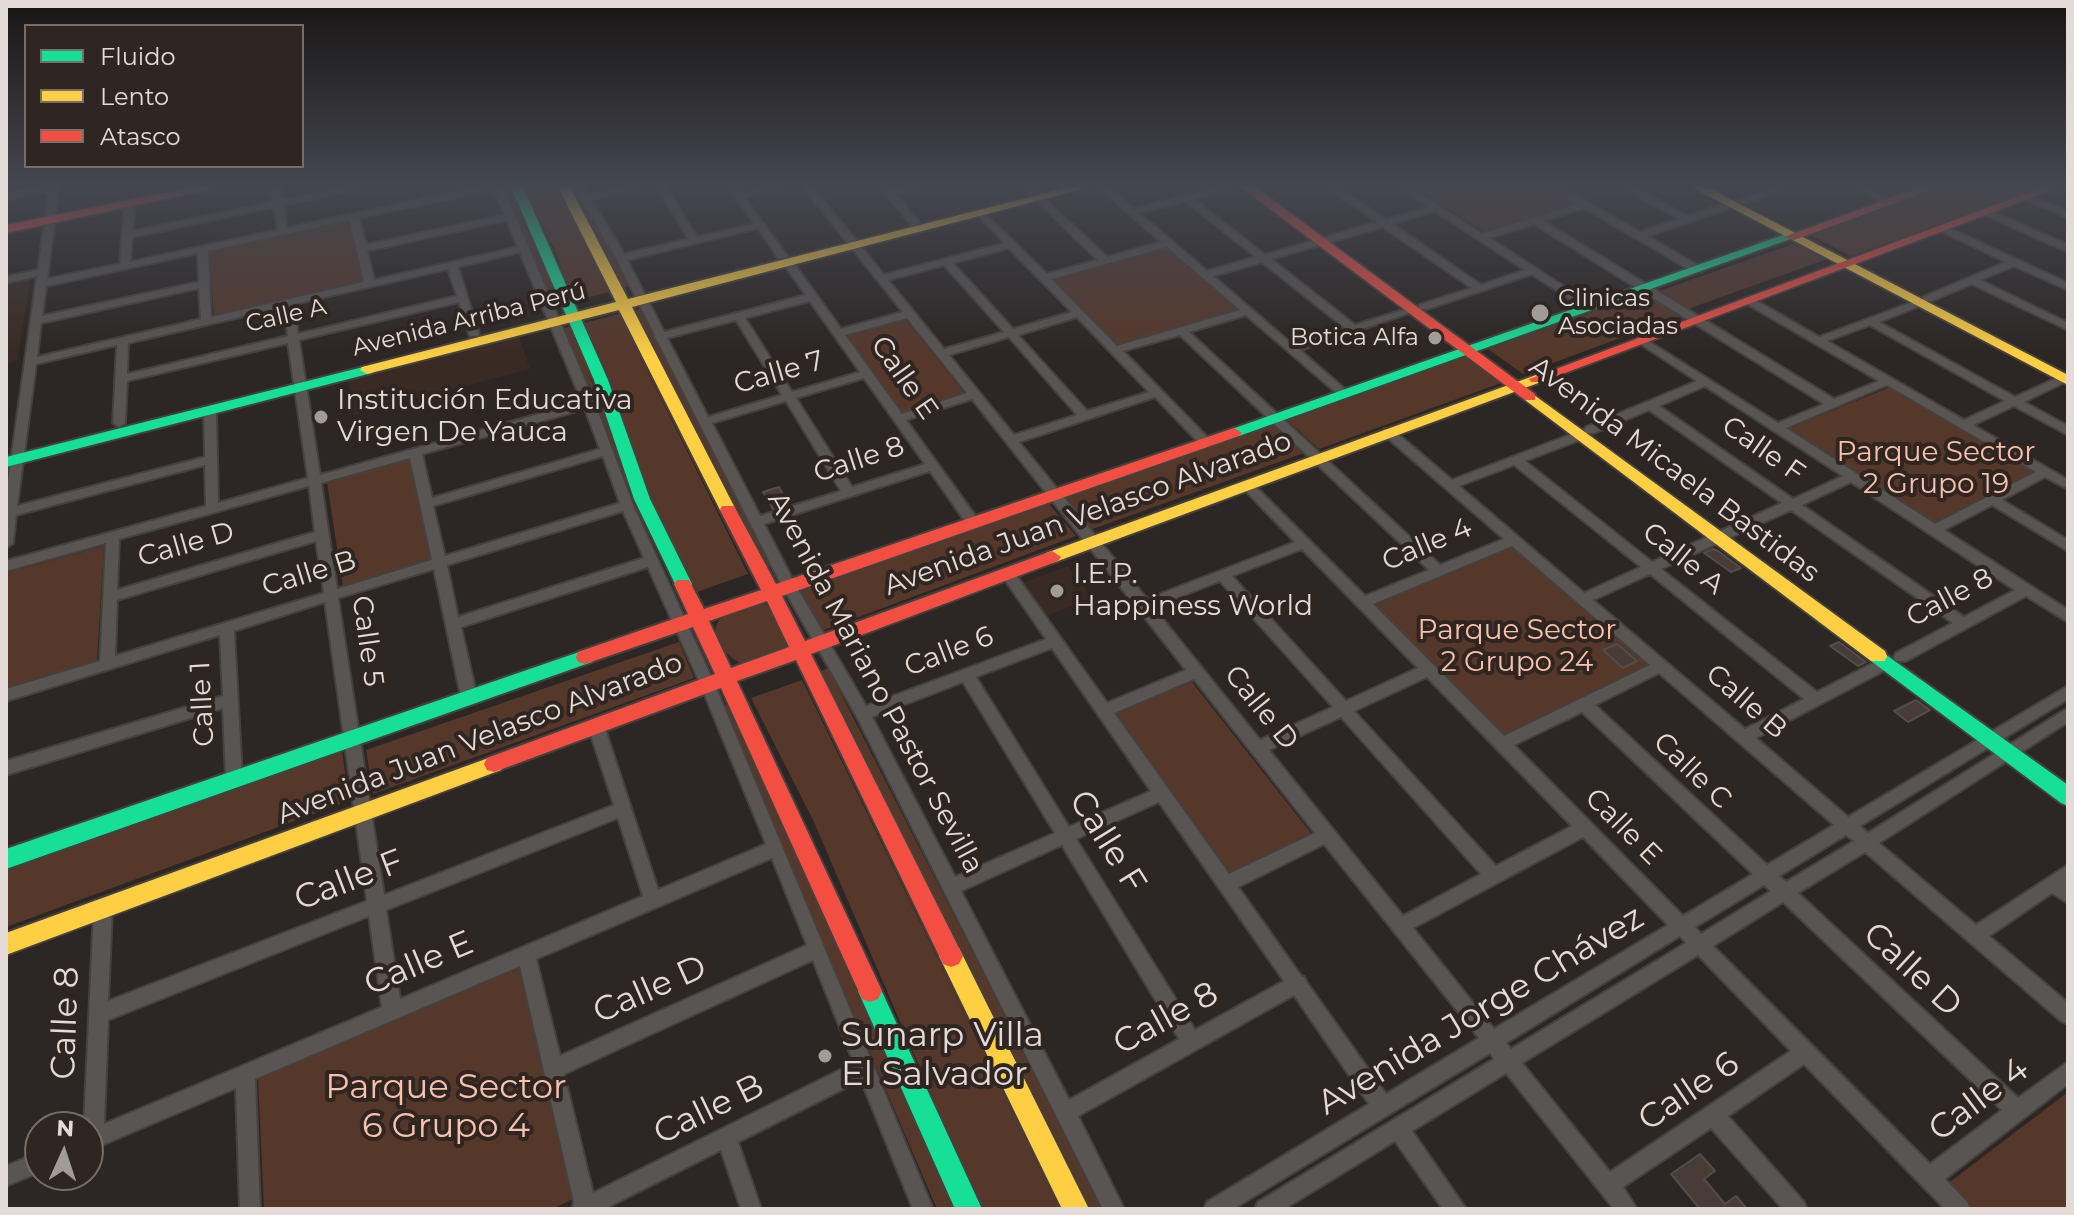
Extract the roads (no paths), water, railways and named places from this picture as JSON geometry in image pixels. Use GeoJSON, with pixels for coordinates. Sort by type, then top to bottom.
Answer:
{"type":"FeatureCollection","features":[{"type":"Feature","properties":{"kind":"main road"},"geometry":{"type":"LineString","coordinates":[[542,244],[573,313],[633,467],[642,499],[700,617],[969,1209]]}},
{"type":"Feature","properties":{"kind":"main road","name":"Avenida Mariano Pastor Sevilla"},"geometry":{"type":"LineString","coordinates":[[592,244],[620,301],[812,647],[847,747],[1076,1209]]}},
{"type":"Feature","properties":{"kind":"main road","name":"Avenida Arriba Perú"},"geometry":{"type":"LineString","coordinates":[[12,455],[210,410],[474,334],[573,313],[849,244]]}},
{"type":"Feature","properties":{"kind":"main road","name":"Avenida Micaela Bastidas"},"geometry":{"type":"LineString","coordinates":[[1329,244],[1997,736],[2068,797]]}},
{"type":"Feature","properties":{"kind":"main road","name":"Avenida Juan Velasco Alvarado"},"geometry":{"type":"LineString","coordinates":[[6,859],[1055,496],[1772,244]]}},
{"type":"Feature","properties":{"kind":"main road"},"geometry":{"type":"LineString","coordinates":[[1813,244],[2066,378]]}},
{"type":"Feature","properties":{"kind":"main road","name":"Avenida Juan Velasco Alvarado"},"geometry":{"type":"LineString","coordinates":[[6,944],[1899,244]]}},
{"type":"Feature","properties":{"kind":"main road","name":"Avenida Arriba Perú"},"geometry":{"type":"LineString","coordinates":[[12,455],[119,423],[300,382],[551,318]]}},
{"type":"Feature","properties":{"kind":"main road","name":"Avenida Micaela Bastidas"},"geometry":{"type":"LineString","coordinates":[[2013,748],[2068,781]]}},
{"type":"Feature","properties":{"kind":"street"},"geometry":{"type":"LineString","coordinates":[[6,543],[12,455],[46,244]]}},
{"type":"Feature","properties":{"kind":"street"},"geometry":{"type":"LineString","coordinates":[[125,266],[126,244]]}},
{"type":"Feature","properties":{"kind":"street"},"geometry":{"type":"LineString","coordinates":[[6,280],[125,266],[228,244]]}},
{"type":"Feature","properties":{"kind":"street"},"geometry":{"type":"LineString","coordinates":[[361,244],[370,284]]}},
{"type":"Feature","properties":{"kind":"street"},"geometry":{"type":"LineString","coordinates":[[362,249],[387,244]]}},
{"type":"Feature","properties":{"kind":"street"},"geometry":{"type":"LineString","coordinates":[[520,244],[589,404],[627,505],[707,683],[776,848],[923,1209]]}},
{"type":"Feature","properties":{"kind":"street","name":"Avenida Mariano Pastor Sevilla"},"geometry":{"type":"LineString","coordinates":[[612,244],[757,522],[780,589]]}},
{"type":"Feature","properties":{"kind":"street"},"geometry":{"type":"LineString","coordinates":[[621,258],[683,244]]}},
{"type":"Feature","properties":{"kind":"street","name":"Calle E"},"geometry":{"type":"LineString","coordinates":[[773,244],[974,524]]}},
{"type":"Feature","properties":{"kind":"street","name":"Calle D"},"geometry":{"type":"LineString","coordinates":[[853,244],[1627,1209]]}},
{"type":"Feature","properties":{"kind":"street"},"geometry":{"type":"LineString","coordinates":[[881,279],[1012,244],[1206,443]]}},
{"type":"Feature","properties":{"kind":"street"},"geometry":{"type":"LineString","coordinates":[[1087,244],[1105,261]]}},
{"type":"Feature","properties":{"kind":"street"},"geometry":{"type":"LineString","coordinates":[[1044,278],[1167,244]]}},
{"type":"Feature","properties":{"kind":"street"},"geometry":{"type":"LineString","coordinates":[[1170,244],[1344,394]]}},
{"type":"Feature","properties":{"kind":"street"},"geometry":{"type":"LineString","coordinates":[[1245,244],[1353,329]]}},
{"type":"Feature","properties":{"kind":"street"},"geometry":{"type":"LineString","coordinates":[[1206,275],[1315,244]]}},
{"type":"Feature","properties":{"kind":"street"},"geometry":{"type":"LineString","coordinates":[[1415,244],[1479,288]]}},
{"type":"Feature","properties":{"kind":"street"},"geometry":{"type":"LineString","coordinates":[[1491,244],[1590,308]]}},
{"type":"Feature","properties":{"kind":"street"},"geometry":{"type":"LineString","coordinates":[[1573,244],[1833,404]]}},
{"type":"Feature","properties":{"kind":"street"},"geometry":{"type":"LineString","coordinates":[[1652,244],[1698,270]]}},
{"type":"Feature","properties":{"kind":"street"},"geometry":{"type":"LineString","coordinates":[[1975,244],[2068,287]]}},
{"type":"Feature","properties":{"kind":"street"},"geometry":{"type":"LineString","coordinates":[[203,249],[206,321]]}},
{"type":"Feature","properties":{"kind":"street"},"geometry":{"type":"LineString","coordinates":[[29,362],[522,249]]}},
{"type":"Feature","properties":{"kind":"street"},"geometry":{"type":"LineString","coordinates":[[946,261],[1085,416]]}},
{"type":"Feature","properties":{"kind":"street"},"geometry":{"type":"LineString","coordinates":[[1818,341],[2014,262]]}},
{"type":"Feature","properties":{"kind":"street"},"geometry":{"type":"LineString","coordinates":[[452,265],[474,334]]}},
{"type":"Feature","properties":{"kind":"street"},"geometry":{"type":"LineString","coordinates":[[1292,349],[1532,271]]}},
{"type":"Feature","properties":{"kind":"street"},"geometry":{"type":"LineString","coordinates":[[1972,280],[2068,327]]}},
{"type":"Feature","properties":{"kind":"street"},"geometry":{"type":"LineString","coordinates":[[35,321],[205,284]]}},
{"type":"Feature","properties":{"kind":"street"},"geometry":{"type":"LineString","coordinates":[[659,337],[812,297]]}},
{"type":"Feature","properties":{"kind":"street","name":"Calle A"},"geometry":{"type":"LineString","coordinates":[[121,379],[462,298]]}},
{"type":"Feature","properties":{"kind":"street"},"geometry":{"type":"LineString","coordinates":[[1748,300],[2068,485]]}},
{"type":"Feature","properties":{"kind":"street","name":"Calle 5"},"geometry":{"type":"LineString","coordinates":[[288,302],[363,812]]}},
{"type":"Feature","properties":{"kind":"street"},"geometry":{"type":"LineString","coordinates":[[1116,350],[1248,311]]}},
{"type":"Feature","properties":{"kind":"street"},"geometry":{"type":"LineString","coordinates":[[941,354],[1079,313]]}},
{"type":"Feature","properties":{"kind":"street"},"geometry":{"type":"LineString","coordinates":[[838,333],[909,314]]}},
{"type":"Feature","properties":{"kind":"street"},"geometry":{"type":"LineString","coordinates":[[739,316],[849,493]]}},
{"type":"Feature","properties":{"kind":"street"},"geometry":{"type":"LineString","coordinates":[[1870,321],[2068,431]]}},
{"type":"Feature","properties":{"kind":"street"},"geometry":{"type":"LineString","coordinates":[[1182,331],[1438,571]]}},
{"type":"Feature","properties":{"kind":"street"},"geometry":{"type":"LineString","coordinates":[[1640,339],[2068,617]]}},
{"type":"Feature","properties":{"kind":"street"},"geometry":{"type":"LineString","coordinates":[[119,423],[123,340]]}},
{"type":"Feature","properties":{"kind":"street","name":"Calle 7"},"geometry":{"type":"LineString","coordinates":[[706,421],[867,374]]}},
{"type":"Feature","properties":{"kind":"street"},"geometry":{"type":"LineString","coordinates":[[1963,425],[2066,378]]}},
{"type":"Feature","properties":{"kind":"street"},"geometry":{"type":"LineString","coordinates":[[1776,428],[1888,381]]}},
{"type":"Feature","properties":{"kind":"street"},"geometry":{"type":"LineString","coordinates":[[1450,485],[1706,382]]}},
{"type":"Feature","properties":{"kind":"street"},"geometry":{"type":"LineString","coordinates":[[1011,440],[1157,393]]}},
{"type":"Feature","properties":{"kind":"street"},"geometry":{"type":"LineString","coordinates":[[898,419],[974,395]]}},
{"type":"Feature","properties":{"kind":"street"},"geometry":{"type":"LineString","coordinates":[[6,566],[589,404]]}},
{"type":"Feature","properties":{"kind":"street","name":"Calle F"},"geometry":{"type":"LineString","coordinates":[[1650,405],[1963,623]]}},
{"type":"Feature","properties":{"kind":"street"},"geometry":{"type":"LineString","coordinates":[[210,410],[212,509]]}},
{"type":"Feature","properties":{"kind":"street","name":"Calle B"},"geometry":{"type":"LineString","coordinates":[[1388,432],[2068,1015]]}},
{"type":"Feature","properties":{"kind":"street"},"geometry":{"type":"LineString","coordinates":[[426,504],[607,451]]}},
{"type":"Feature","properties":{"kind":"street"},"geometry":{"type":"LineString","coordinates":[[415,452],[469,697]]}},
{"type":"Feature","properties":{"kind":"street"},"geometry":{"type":"LineString","coordinates":[[8,512],[211,459]]}},
{"type":"Feature","properties":{"kind":"street","name":"Calle A"},"geometry":{"type":"LineString","coordinates":[[1516,460],[1816,700]]}},
{"type":"Feature","properties":{"kind":"street","name":"Calle 8"},"geometry":{"type":"LineString","coordinates":[[757,522],[932,466]]}},
{"type":"Feature","properties":{"kind":"street"},"geometry":{"type":"LineString","coordinates":[[1934,530],[2046,472]]}},
{"type":"Feature","properties":{"kind":"street"},"geometry":{"type":"LineString","coordinates":[[1583,599],[1852,477]]}},
{"type":"Feature","properties":{"kind":"street","name":"Calle E"},"geometry":{"type":"LineString","coordinates":[[1247,485],[1960,1209]]}},
{"type":"Feature","properties":{"kind":"street"},"geometry":{"type":"LineString","coordinates":[[1993,500],[2068,546]]}},
{"type":"Feature","properties":{"kind":"street","name":"Calle B"},"geometry":{"type":"LineString","coordinates":[[6,695],[627,505]]}},
{"type":"Feature","properties":{"kind":"street","name":"Calle D"},"geometry":{"type":"LineString","coordinates":[[110,597],[323,534]]}},
{"type":"Feature","properties":{"kind":"street"},"geometry":{"type":"LineString","coordinates":[[107,665],[113,536]]}},
{"type":"Feature","properties":{"kind":"street","name":"Calle 4"},"geometry":{"type":"LineString","coordinates":[[1363,603],[1514,540]]}},
{"type":"Feature","properties":{"kind":"street"},"geometry":{"type":"LineString","coordinates":[[1143,606],[1304,543]]}},
{"type":"Feature","properties":{"kind":"street"},"geometry":{"type":"LineString","coordinates":[[452,624],[653,560]]}},
{"type":"Feature","properties":{"kind":"street"},"geometry":{"type":"LineString","coordinates":[[1008,574],[1383,1107]]}},
{"type":"Feature","properties":{"kind":"street"},"geometry":{"type":"LineString","coordinates":[[1223,575],[1494,876]]}},
{"type":"Feature","properties":{"kind":"street","name":"Calle 8"},"geometry":{"type":"LineString","coordinates":[[1744,737],[2026,590]]}},
{"type":"Feature","properties":{"kind":"street","name":"Calle 1"},"geometry":{"type":"LineString","coordinates":[[227,628],[234,778]]}},
{"type":"Feature","properties":{"kind":"street","name":"Calle 6"},"geometry":{"type":"LineString","coordinates":[[863,714],[1055,641]]}},
{"type":"Feature","properties":{"kind":"street","name":"Avenida Mariano Pastor Sevilla"},"geometry":{"type":"LineString","coordinates":[[812,647],[863,714],[1114,1209]]}},
{"type":"Feature","properties":{"kind":"street"},"geometry":{"type":"LineString","coordinates":[[1502,744],[1661,666]]}},
{"type":"Feature","properties":{"kind":"street"},"geometry":{"type":"LineString","coordinates":[[1257,748],[1429,670]]}},
{"type":"Feature","properties":{"kind":"street"},"geometry":{"type":"LineString","coordinates":[[1104,711],[1196,672]]}},
{"type":"Feature","properties":{"kind":"street","name":"Calle F"},"geometry":{"type":"LineString","coordinates":[[967,676],[1192,1042]]}},
{"type":"Feature","properties":{"kind":"street","name":"Avenida Jorge Chávez"},"geometry":{"type":"LineString","coordinates":[[1214,1209],[2068,692]]}},
{"type":"Feature","properties":{"kind":"street"},"geometry":{"type":"LineString","coordinates":[[6,768],[230,700]]}},
{"type":"Feature","properties":{"kind":"street","name":"Calle C"},"geometry":{"type":"LineString","coordinates":[[1584,704],[1764,876]]}},
{"type":"Feature","properties":{"kind":"street","name":"Avenida Jorge Chávez"},"geometry":{"type":"LineString","coordinates":[[1265,1209],[1700,945],[2068,714]]}},
{"type":"Feature","properties":{"kind":"street"},"geometry":{"type":"LineString","coordinates":[[596,726],[653,900]]}},
{"type":"Feature","properties":{"kind":"street"},"geometry":{"type":"LineString","coordinates":[[951,887],[1163,793]]}},
{"type":"Feature","properties":{"kind":"street","name":"Calle F"},"geometry":{"type":"LineString","coordinates":[[99,1014],[623,809]]}},
{"type":"Feature","properties":{"kind":"street"},"geometry":{"type":"LineString","coordinates":[[363,812],[392,1010]]}},
{"type":"Feature","properties":{"kind":"street"},"geometry":{"type":"LineString","coordinates":[[1400,926],[1584,828]]}},
{"type":"Feature","properties":{"kind":"street"},"geometry":{"type":"LineString","coordinates":[[1227,884],[1327,835]]}},
{"type":"Feature","properties":{"kind":"street","name":"Calle E"},"geometry":{"type":"LineString","coordinates":[[104,1134],[776,848]]}},
{"type":"Feature","properties":{"kind":"street","name":"Calle D"},"geometry":{"type":"LineString","coordinates":[[1764,876],[2017,1111]]}},
{"type":"Feature","properties":{"kind":"street"},"geometry":{"type":"LineString","coordinates":[[1975,935],[2061,878],[2068,895]]}},
{"type":"Feature","properties":{"kind":"street","name":"Calle 8"},"geometry":{"type":"LineString","coordinates":[[92,1111],[103,909]]}},
{"type":"Feature","properties":{"kind":"street","name":"Calle D"},"geometry":{"type":"LineString","coordinates":[[553,1069],[817,949]]}},
{"type":"Feature","properties":{"kind":"street"},"geometry":{"type":"LineString","coordinates":[[526,953],[584,1208]]}},
{"type":"Feature","properties":{"kind":"street","name":"Calle 8"},"geometry":{"type":"LineString","coordinates":[[1066,1112],[1298,983]]}},
{"type":"Feature","properties":{"kind":"street","name":"Calle 6"},"geometry":{"type":"LineString","coordinates":[[1608,1185],[1806,1052]]}},
{"type":"Feature","properties":{"kind":"street","name":"Calle B"},"geometry":{"type":"LineString","coordinates":[[584,1208],[865,1068]]}},
{"type":"Feature","properties":{"kind":"street","name":"Calle 4"},"geometry":{"type":"LineString","coordinates":[[1929,1178],[2068,1072]]}},
{"type":"Feature","properties":{"kind":"street"},"geometry":{"type":"LineString","coordinates":[[245,1074],[250,1209]]}},
{"type":"Feature","properties":{"kind":"street"},"geometry":{"type":"LineString","coordinates":[[1713,1115],[1797,1209]]}},
{"type":"Feature","properties":{"kind":"street"},"geometry":{"type":"LineString","coordinates":[[1398,1128],[1456,1209]]}},
{"type":"Feature","properties":{"kind":"street"},"geometry":{"type":"LineString","coordinates":[[726,1136],[751,1209]]}},
{"type":"Feature","properties":{"kind":"place","name":"Clinicas Asociadas"},"geometry":{"type":"Point","coordinates":[1540,313]}},
{"type":"Feature","properties":{"kind":"place","name":"Botica Alfa"},"geometry":{"type":"Point","coordinates":[1435,338]}},
{"type":"Feature","properties":{"kind":"place","name":"Institución Educativa Virgen De Yauca"},"geometry":{"type":"Point","coordinates":[321,417]}},
{"type":"Feature","properties":{"kind":"place","name":"I.E.P. Happiness World"},"geometry":{"type":"Point","coordinates":[1057,591]}},
{"type":"Feature","properties":{"kind":"place","name":"Sunarp Villa El Salvador"},"geometry":{"type":"Point","coordinates":[825,1056]}},
{"type":"Feature","properties":{"kind":"park label","name":"Parque Sector 2 Grupo 19"},"geometry":{"type":"Point","coordinates":[1936,469]}},
{"type":"Feature","properties":{"kind":"park label","name":"Parque Sector 2 Grupo 24"},"geometry":{"type":"Point","coordinates":[1517,647]}},
{"type":"Feature","properties":{"kind":"park label","name":"Parque Sector 6 Grupo 4"},"geometry":{"type":"Point","coordinates":[446,1108]}}]}
